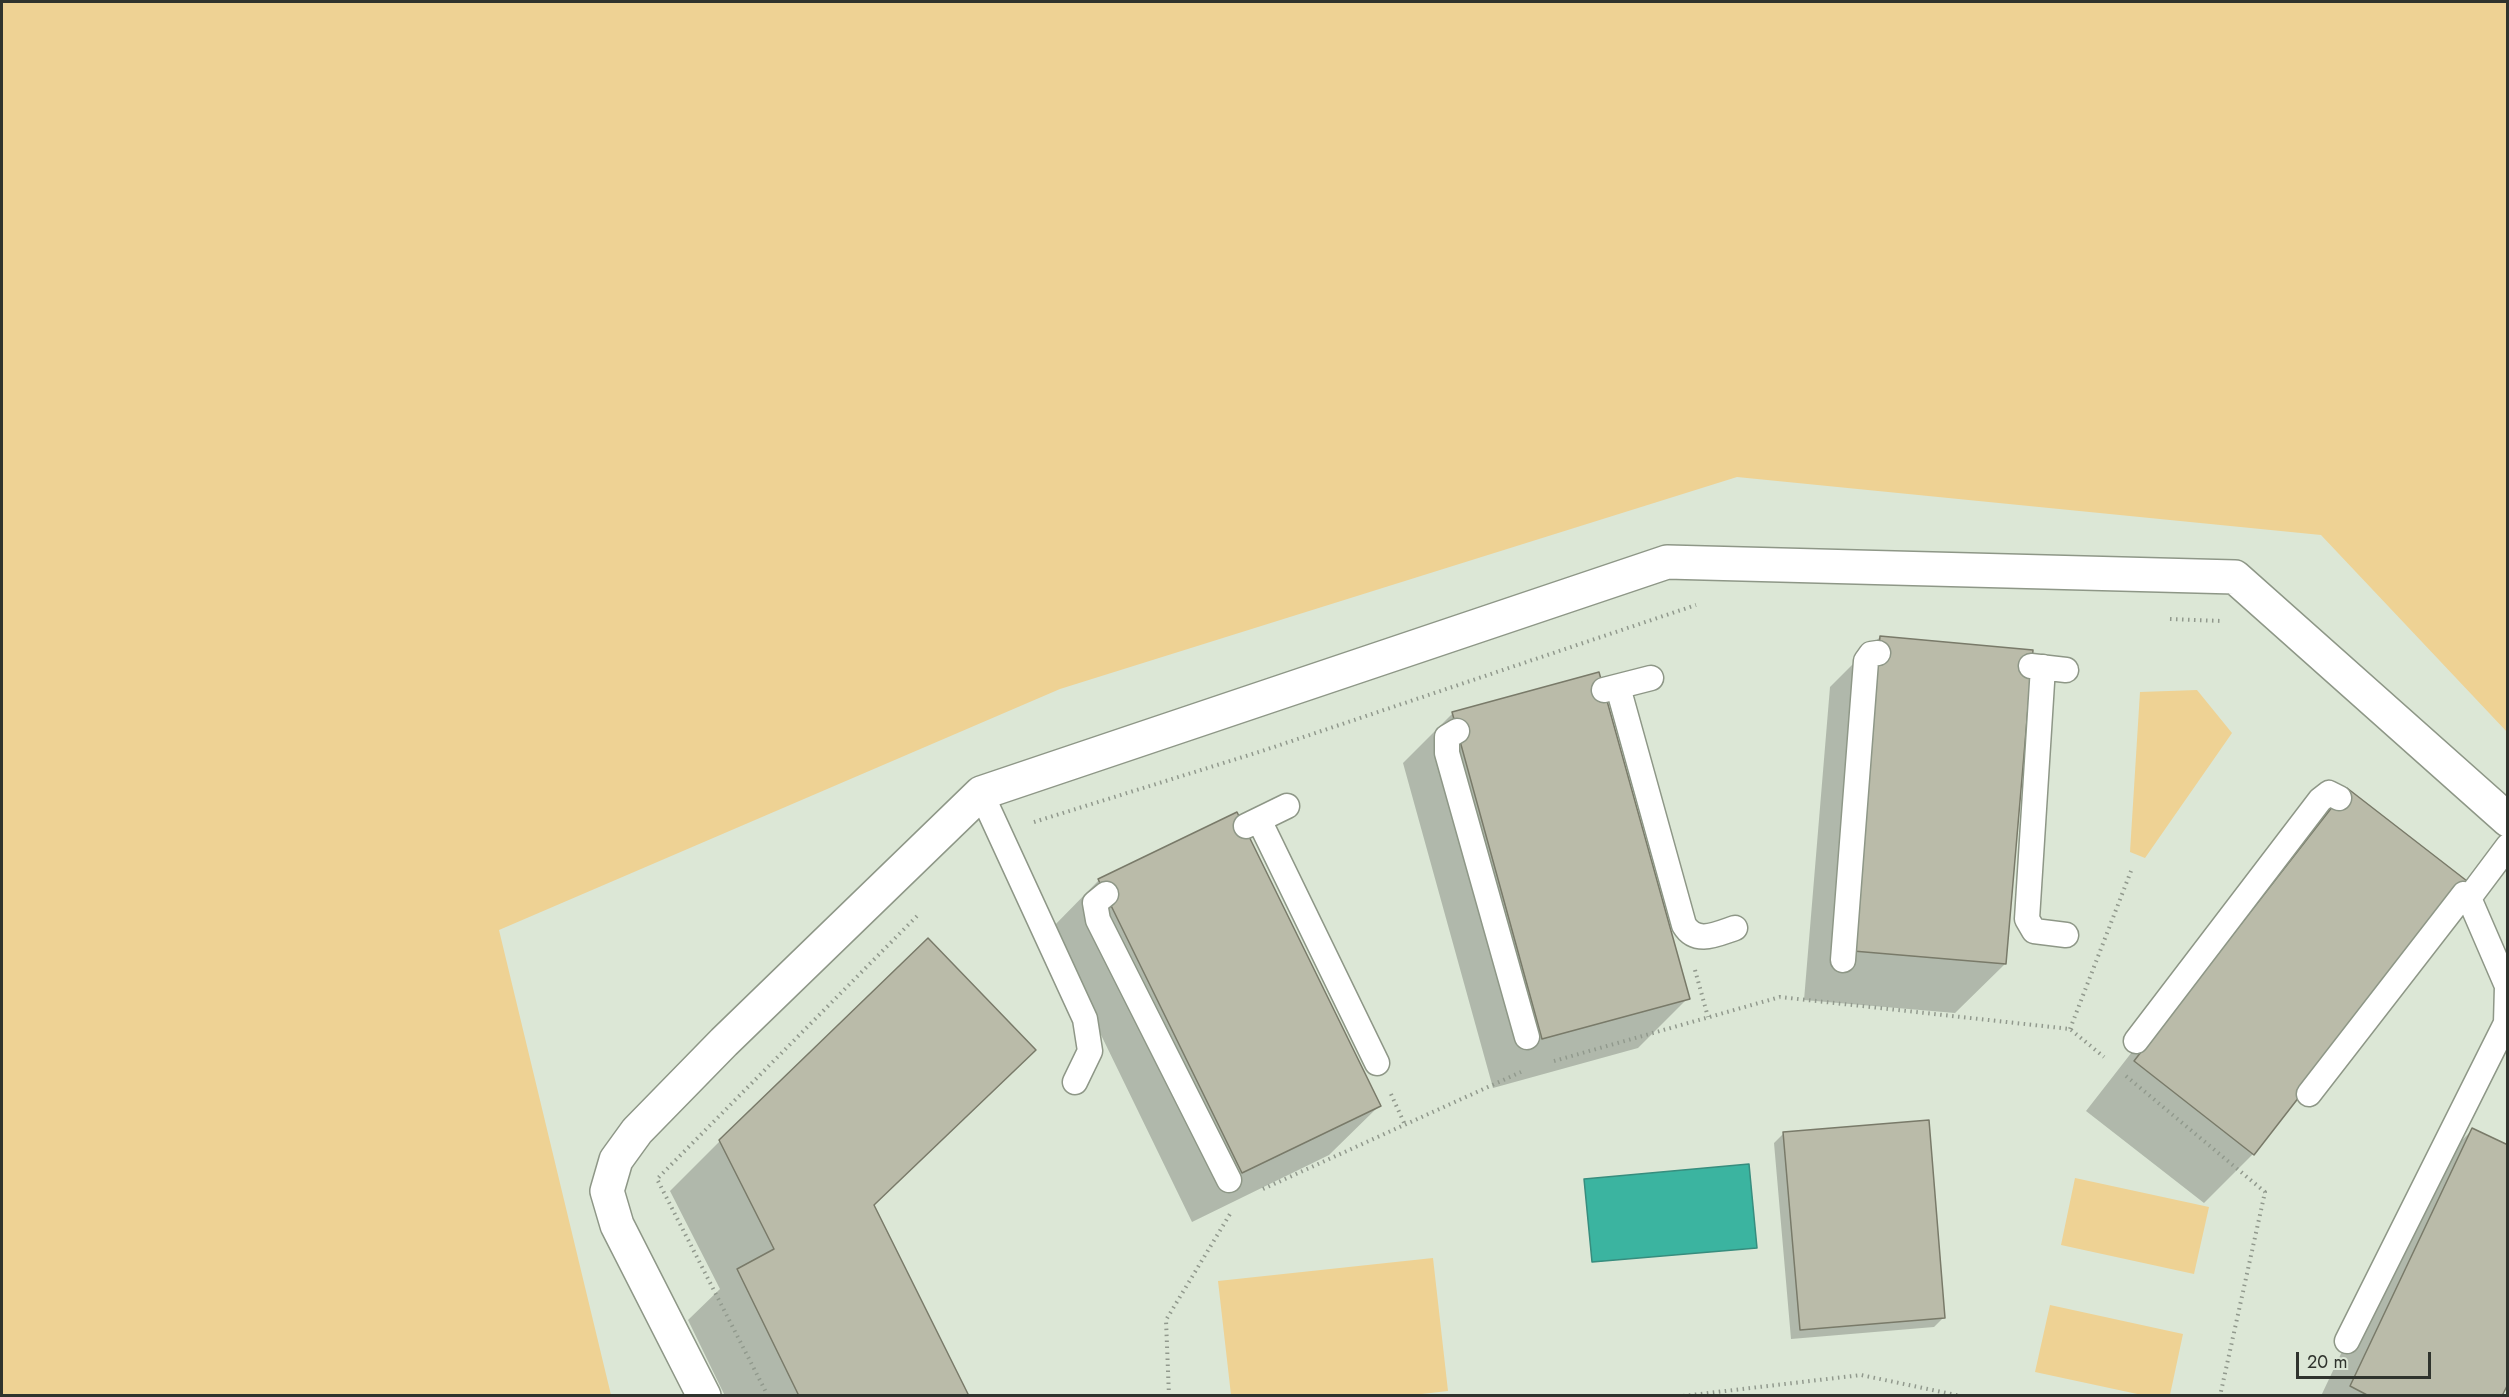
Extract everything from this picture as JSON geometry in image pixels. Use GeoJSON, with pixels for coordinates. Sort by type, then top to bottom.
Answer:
{"type":"FeatureCollection","features":[{"type":"Feature","properties":{"kind":"street"},"geometry":{"type":"LineString","coordinates":[[704,1395],[617,1226],[607,1191],[616,1160],[637,1131],[724,1042],[981,793],[1667,562],[2235,577],[2508,820]]}},
{"type":"Feature","properties":{"kind":"lane"},"geometry":{"type":"LineString","coordinates":[[1843,960],[1866,662],[1871,654],[1878,653]]}},
{"type":"Feature","properties":{"kind":"lane"},"geometry":{"type":"LineString","coordinates":[[2047,668],[2027,919],[2034,931],[2066,935]]}},
{"type":"Feature","properties":{"kind":"lane"},"geometry":{"type":"LineString","coordinates":[[1651,678],[1611,688],[1684,925],[1696,936],[1704,937],[1735,928]]}},
{"type":"Feature","properties":{"kind":"lane"},"geometry":{"type":"LineString","coordinates":[[1457,731],[1447,737],[1447,753],[1527,1037]]}},
{"type":"Feature","properties":{"kind":"lane"},"geometry":{"type":"LineString","coordinates":[[981,793],[1085,1019],[1090,1051],[1075,1082]]}},
{"type":"Feature","properties":{"kind":"lane"},"geometry":{"type":"LineString","coordinates":[[2136,1041],[2320,800],[2329,793],[2339,798]]}},
{"type":"Feature","properties":{"kind":"lane"},"geometry":{"type":"LineString","coordinates":[[1287,806],[1252,823],[1377,1063]]}},
{"type":"Feature","properties":{"kind":"lane"},"geometry":{"type":"LineString","coordinates":[[2309,1094],[2464,894],[2508,846]]}},
{"type":"Feature","properties":{"kind":"lane"},"geometry":{"type":"LineString","coordinates":[[1106,894],[1095,903],[1098,920],[1229,1180]]}},
{"type":"Feature","properties":{"kind":"lane"},"geometry":{"type":"LineString","coordinates":[[2347,1341],[2506,1023],[2507,986],[2464,894]]}},
{"type":"Feature","properties":{"kind":"path"},"geometry":{"type":"LineString","coordinates":[[1547,1063],[1780,997],[2070,1029],[2106,1059]]}},
{"type":"Feature","properties":{"kind":"path"},"geometry":{"type":"LineString","coordinates":[[1260,1190],[1525,1071]]}},
{"type":"Feature","properties":{"kind":"path"},"geometry":{"type":"LineString","coordinates":[[2124,1074],[2265,1192],[2220,1395]]}},
{"type":"Feature","properties":{"kind":"path"},"geometry":{"type":"LineString","coordinates":[[1169,1395],[1166,1320],[1233,1210]]}},
{"type":"Feature","properties":{"kind":"path"},"geometry":{"type":"LineString","coordinates":[[1683,1395],[1861,1376],[1961,1395]]}},
{"type":"Feature","properties":{"kind":"shaded area"},"geometry":{"type":"Polygon","coordinates":[[[2,2],[2507,2],[2507,732],[2321,535],[1737,477],[1060,689],[499,930],[611,1395],[2,1395],[2,2]]]}},
{"type":"Feature","properties":{"kind":"shaded area"},"geometry":{"type":"Polygon","coordinates":[[[2197,690],[2232,733],[2145,858],[2130,852],[2140,692],[2197,690]]]}},
{"type":"Feature","properties":{"kind":"shaded area"},"geometry":{"type":"Polygon","coordinates":[[[2075,1178],[2209,1207],[2194,1274],[2061,1245],[2075,1178]]]}},
{"type":"Feature","properties":{"kind":"shaded area"},"geometry":{"type":"Polygon","coordinates":[[[1433,1258],[1448,1391],[1404,1396],[1231,1395],[1218,1281],[1433,1258]]]}},
{"type":"Feature","properties":{"kind":"shaded area"},"geometry":{"type":"Polygon","coordinates":[[[2050,1305],[2183,1334],[2170,1395],[2142,1395],[2035,1372],[2050,1305]]]}},
{"type":"Feature","properties":{"kind":"water"},"geometry":{"type":"Polygon","coordinates":[[[1749,1164],[1757,1248],[1592,1262],[1584,1179],[1749,1164]]]}},
{"type":"Feature","properties":{"kind":"building"},"geometry":{"type":"Polygon","coordinates":[[[1880,636],[2033,650],[2006,964],[1853,951],[1880,636]]]}},
{"type":"Feature","properties":{"kind":"building"},"geometry":{"type":"Polygon","coordinates":[[[1599,672],[1690,999],[1542,1039],[1452,712],[1599,672]]]}},
{"type":"Feature","properties":{"kind":"building"},"geometry":{"type":"Polygon","coordinates":[[[2347,788],[2467,881],[2254,1155],[2134,1061],[2347,788]]]}},
{"type":"Feature","properties":{"kind":"building"},"geometry":{"type":"Polygon","coordinates":[[[1237,812],[1381,1106],[1242,1173],[1098,879],[1237,812]]]}},
{"type":"Feature","properties":{"kind":"building"},"geometry":{"type":"Polygon","coordinates":[[[928,938],[1036,1050],[874,1205],[969,1396],[799,1396],[737,1269],[774,1249],[719,1140],[928,938]]]}},
{"type":"Feature","properties":{"kind":"building"},"geometry":{"type":"Polygon","coordinates":[[[1929,1120],[1945,1318],[1800,1330],[1783,1132],[1929,1120]]]}},
{"type":"Feature","properties":{"kind":"building"},"geometry":{"type":"Polygon","coordinates":[[[2472,1128],[2508,1145],[2508,1384],[2502,1396],[2369,1396],[2350,1386],[2472,1128]]]}}]}
